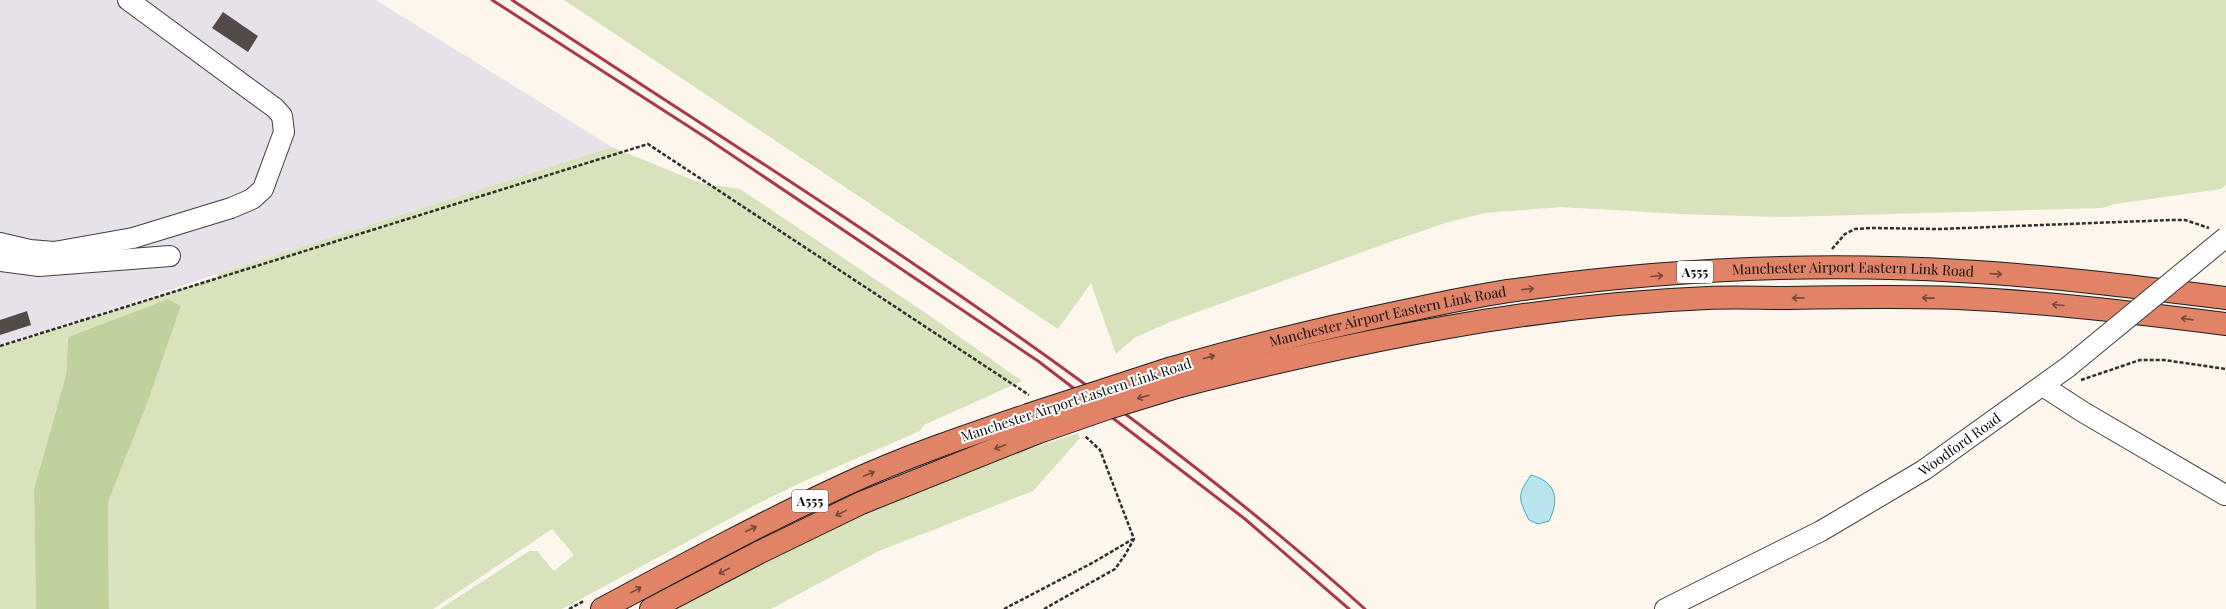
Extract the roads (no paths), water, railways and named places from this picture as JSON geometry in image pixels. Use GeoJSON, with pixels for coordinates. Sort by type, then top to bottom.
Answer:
{"type":"FeatureCollection","features":[{"type":"Feature","properties":{"kind":"highway","name":"Manchester Airport Eastern Link Road"},"geometry":{"type":"LineString","coordinates":[[602,609],[746,532],[845,484],[933,447],[1032,424],[1176,377],[1248,346],[1344,324],[1515,290],[1708,271],[1786,268],[1958,271],[2133,285],[2226,298]]}},
{"type":"Feature","properties":{"kind":"highway","name":"Manchester Airport Eastern Link Road"},"geometry":{"type":"LineString","coordinates":[[1176,377],[1430,330],[1520,316],[1620,304],[1708,298],[1957,298],[2129,311],[2226,324]]}},
{"type":"Feature","properties":{"kind":"highway","name":"Manchester Airport Eastern Link Road"},"geometry":{"type":"LineString","coordinates":[[651,609],[758,553],[861,503],[1032,424]]}},
{"type":"Feature","properties":{"kind":"street"},"geometry":{"type":"LineString","coordinates":[[0,243],[30,250],[54,252],[134,238],[231,208],[252,199],[263,188],[284,132],[282,116],[275,108],[128,0]]}},
{"type":"Feature","properties":{"kind":"street","name":"Woodford Road"},"geometry":{"type":"LineString","coordinates":[[1670,608],[1821,531],[1924,470],[2043,386],[2071,374],[2220,234]]}},
{"type":"Feature","properties":{"kind":"street"},"geometry":{"type":"LineString","coordinates":[[0,260],[39,266],[170,256]]}},
{"type":"Feature","properties":{"kind":"street"},"geometry":{"type":"LineString","coordinates":[[2043,386],[2083,412],[2225,495]]}},
{"type":"Feature","properties":{"kind":"water"},"geometry":{"type":"Polygon","coordinates":[[[1531,475],[1546,482],[1551,487],[1554,492],[1555,499],[1549,521],[1538,524],[1529,520],[1521,501],[1521,492],[1531,475]]]}},
{"type":"Feature","properties":{"kind":"railway"},"geometry":{"type":"LineString","coordinates":[[492,0],[705,137],[1038,361],[1245,519],[1349,609]]}},
{"type":"Feature","properties":{"kind":"railway"},"geometry":{"type":"LineString","coordinates":[[512,0],[841,215],[1057,364],[1163,442],[1265,524],[1365,609]]}}]}
